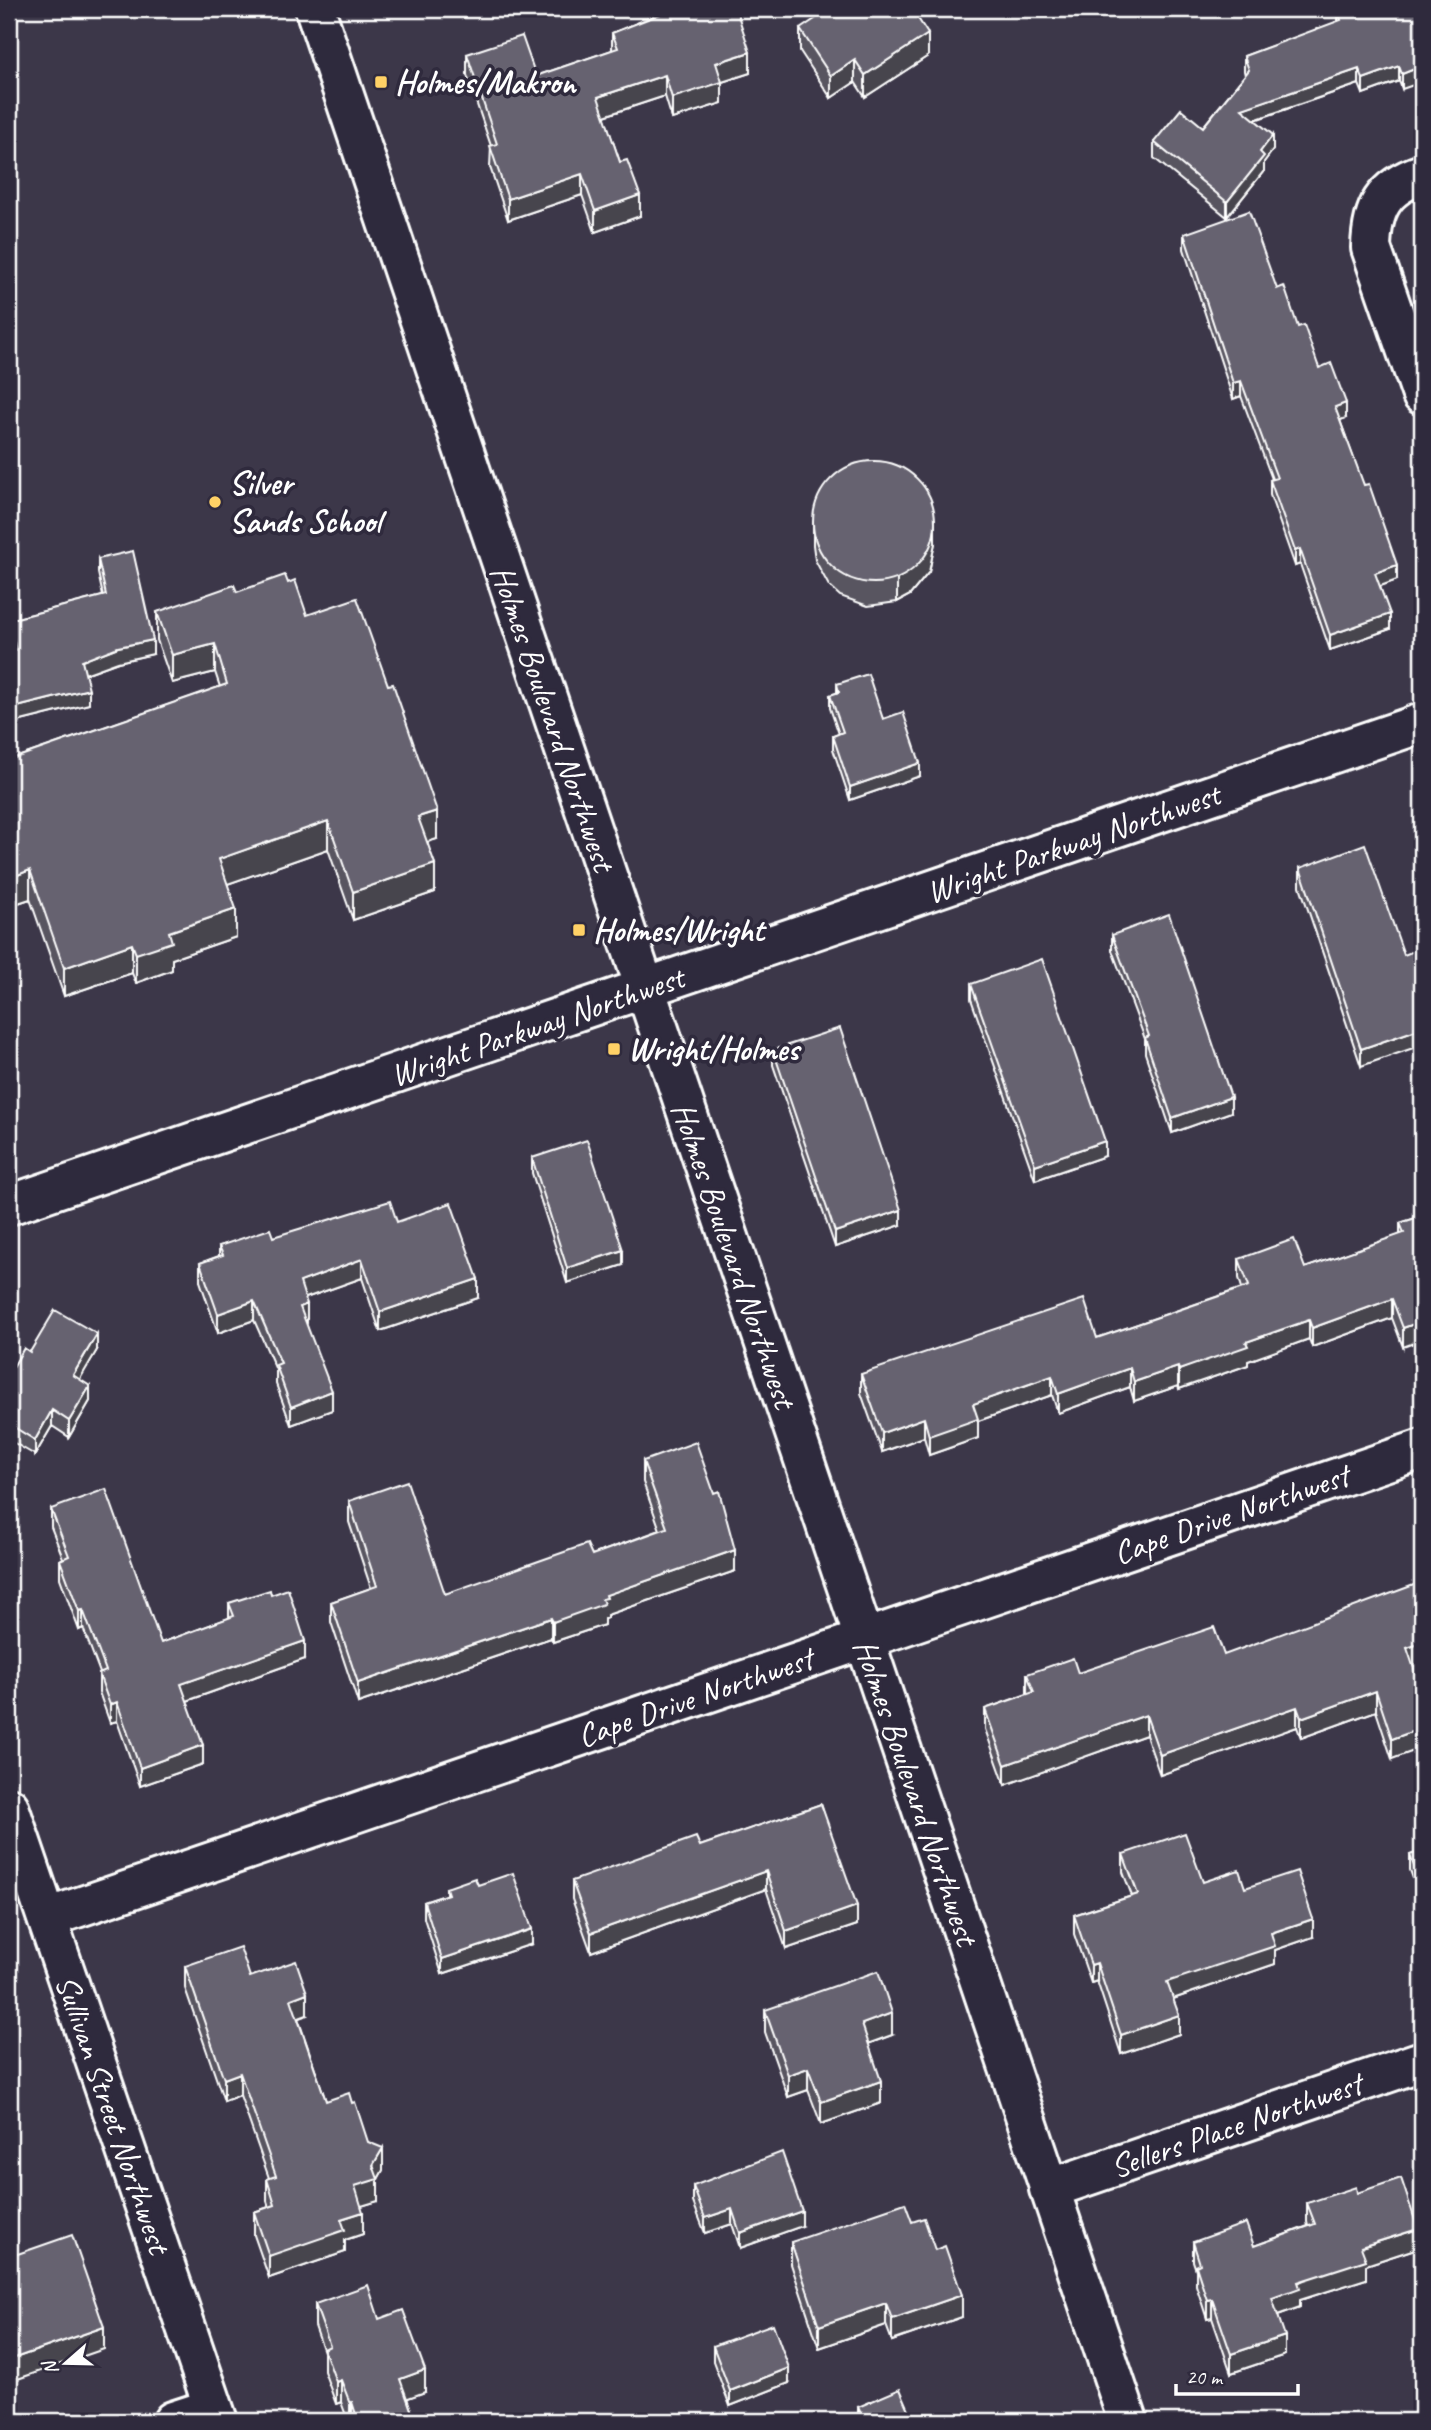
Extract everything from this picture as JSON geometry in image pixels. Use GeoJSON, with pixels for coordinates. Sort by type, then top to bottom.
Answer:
{"type":"FeatureCollection","features":[{"type":"Feature","properties":{"kind":"street","name":"Holmes Boulevard Northwest"},"geometry":{"type":"LineString","coordinates":[[315,9],[1128,2421]]}},
{"type":"Feature","properties":{"kind":"street"},"geometry":{"type":"LineString","coordinates":[[1422,174],[1399,182],[1384,198],[1372,222],[1371,248],[1422,395]]}},
{"type":"Feature","properties":{"kind":"street","name":"Wright Parkway Northwest"},"geometry":{"type":"LineString","coordinates":[[9,1205],[1422,723]]}},
{"type":"Feature","properties":{"kind":"street","name":"Cape Drive Northwest"},"geometry":{"type":"LineString","coordinates":[[47,1918],[1422,1449]]}},
{"type":"Feature","properties":{"kind":"street","name":"Sullivan Street Northwest"},"geometry":{"type":"LineString","coordinates":[[9,1807],[216,2415]]}},
{"type":"Feature","properties":{"kind":"street","name":"Sellers Place Northwest"},"geometry":{"type":"LineString","coordinates":[[1049,2189],[1422,2061]]}},
{"type":"Feature","properties":{"kind":"street"},"geometry":{"type":"LineString","coordinates":[[173,2421],[216,2415]]}},
{"type":"Feature","properties":{"kind":"building"},"geometry":{"type":"Polygon","coordinates":[[[673,9],[736,9],[750,52],[716,63],[722,82],[672,98],[665,75],[598,97],[620,162],[627,160],[640,195],[595,211],[582,174],[508,199],[490,146],[497,144],[467,54],[522,36],[536,76],[618,48],[612,33],[673,9]]]}},
{"type":"Feature","properties":{"kind":"building"},"geometry":{"type":"Polygon","coordinates":[[[830,9],[912,9],[928,34],[865,75],[855,60],[831,76],[800,29],[830,9]]]}},
{"type":"Feature","properties":{"kind":"building"},"geometry":{"type":"Polygon","coordinates":[[[1422,9],[1422,66],[1402,74],[1399,66],[1363,79],[1359,69],[1242,109],[1273,135],[1260,152],[1264,156],[1227,202],[1154,142],[1181,109],[1203,127],[1249,70],[1244,56],[1341,20],[1338,11],[1422,9]]]}},
{"type":"Feature","properties":{"kind":"building"},"geometry":{"type":"Polygon","coordinates":[[[1249,211],[1277,289],[1284,286],[1298,327],[1304,325],[1319,368],[1331,363],[1346,403],[1335,407],[1364,485],[1369,484],[1397,565],[1375,573],[1390,614],[1330,635],[1300,549],[1295,551],[1270,480],[1277,478],[1241,381],[1233,383],[1184,234],[1249,211]]]}},
{"type":"Feature","properties":{"kind":"building"},"geometry":{"type":"Polygon","coordinates":[[[874,461],[897,466],[917,479],[930,499],[935,522],[930,545],[917,565],[897,578],[874,583],[851,578],[831,565],[818,545],[813,522],[818,499],[831,479],[851,466],[874,461]]]}},
{"type":"Feature","properties":{"kind":"building"},"geometry":{"type":"Polygon","coordinates":[[[133,551],[153,640],[118,647],[82,661],[89,689],[13,708],[12,702],[9,703],[9,652],[16,650],[9,620],[106,595],[98,559],[133,551]]]}},
{"type":"Feature","properties":{"kind":"building"},"geometry":{"type":"Polygon","coordinates":[[[285,575],[288,583],[295,580],[307,615],[357,598],[388,685],[393,684],[437,811],[418,817],[435,864],[353,892],[328,821],[219,859],[236,909],[169,932],[172,942],[136,954],[132,944],[64,968],[30,870],[15,876],[14,873],[9,874],[9,760],[227,684],[215,644],[172,655],[157,612],[234,585],[237,592],[285,575]]]}},
{"type":"Feature","properties":{"kind":"building"},"geometry":{"type":"Polygon","coordinates":[[[868,674],[883,719],[903,712],[920,763],[850,787],[833,736],[843,732],[830,695],[839,692],[837,684],[868,674]]]}},
{"type":"Feature","properties":{"kind":"building"},"geometry":{"type":"Polygon","coordinates":[[[1365,844],[1404,955],[1422,948],[1422,1028],[1361,1049],[1300,868],[1365,844]]]}},
{"type":"Feature","properties":{"kind":"building"},"geometry":{"type":"Polygon","coordinates":[[[1169,914],[1231,1097],[1172,1118],[1145,1038],[1149,1036],[1112,935],[1169,914]]]}},
{"type":"Feature","properties":{"kind":"building"},"geometry":{"type":"Polygon","coordinates":[[[1042,959],[1105,1141],[1035,1165],[971,984],[1042,959]]]}},
{"type":"Feature","properties":{"kind":"building"},"geometry":{"type":"Polygon","coordinates":[[[840,1028],[901,1210],[835,1232],[773,1050],[840,1028]]]}},
{"type":"Feature","properties":{"kind":"building"},"geometry":{"type":"Polygon","coordinates":[[[587,1140],[623,1250],[567,1268],[532,1158],[587,1140]]]}},
{"type":"Feature","properties":{"kind":"building"},"geometry":{"type":"Polygon","coordinates":[[[390,1201],[397,1222],[451,1203],[478,1279],[380,1312],[362,1259],[300,1282],[307,1304],[300,1307],[332,1391],[291,1407],[276,1365],[281,1363],[254,1301],[218,1314],[200,1263],[223,1255],[219,1246],[270,1229],[273,1237],[390,1201]]]}},
{"type":"Feature","properties":{"kind":"building"},"geometry":{"type":"Polygon","coordinates":[[[1422,1216],[1422,1321],[1403,1328],[1392,1299],[1312,1328],[1309,1320],[1246,1342],[1248,1346],[1179,1370],[1178,1367],[1134,1382],[1130,1368],[1058,1394],[1052,1376],[973,1404],[978,1419],[929,1436],[924,1418],[882,1433],[861,1374],[1084,1299],[1097,1338],[1249,1286],[1239,1259],[1294,1239],[1305,1268],[1404,1233],[1400,1223],[1422,1216]]]}},
{"type":"Feature","properties":{"kind":"building"},"geometry":{"type":"Polygon","coordinates":[[[55,1310],[97,1334],[73,1375],[90,1386],[69,1421],[52,1410],[35,1440],[9,1424],[9,1374],[24,1348],[30,1352],[55,1310]]]}},
{"type":"Feature","properties":{"kind":"building"},"geometry":{"type":"Polygon","coordinates":[[[696,1442],[714,1493],[719,1491],[735,1550],[606,1595],[607,1598],[602,1599],[604,1604],[553,1622],[551,1618],[358,1683],[331,1602],[377,1586],[349,1501],[407,1481],[445,1594],[587,1544],[592,1555],[667,1528],[643,1461],[696,1442]]]}},
{"type":"Feature","properties":{"kind":"building"},"geometry":{"type":"Polygon","coordinates":[[[106,1489],[161,1643],[234,1616],[229,1603],[270,1590],[271,1595],[288,1589],[305,1641],[181,1684],[203,1745],[140,1768],[117,1702],[110,1705],[99,1674],[106,1671],[83,1610],[79,1611],[60,1560],[69,1556],[51,1509],[106,1489]]]}},
{"type":"Feature","properties":{"kind":"building"},"geometry":{"type":"Polygon","coordinates":[[[1422,1582],[1422,1643],[1407,1648],[1422,1692],[1422,1728],[1392,1739],[1376,1691],[1301,1718],[1297,1707],[1160,1755],[1146,1715],[1005,1765],[985,1709],[1034,1692],[1027,1674],[1073,1658],[1078,1673],[1214,1627],[1224,1655],[1422,1582]]]}},
{"type":"Feature","properties":{"kind":"building"},"geometry":{"type":"Polygon","coordinates":[[[821,1804],[857,1906],[786,1931],[766,1871],[591,1933],[572,1881],[696,1837],[700,1846],[821,1804]]]}},
{"type":"Feature","properties":{"kind":"building"},"geometry":{"type":"Polygon","coordinates":[[[1185,1833],[1203,1882],[1239,1870],[1245,1888],[1297,1871],[1313,1919],[1271,1933],[1275,1946],[1167,1982],[1179,2015],[1121,2035],[1097,1963],[1091,1965],[1074,1915],[1138,1894],[1123,1854],[1185,1833]]]}},
{"type":"Feature","properties":{"kind":"building"},"geometry":{"type":"Polygon","coordinates":[[[1422,1851],[1422,1888],[1410,1855],[1422,1851]]]}},
{"type":"Feature","properties":{"kind":"building"},"geometry":{"type":"Polygon","coordinates":[[[513,1873],[532,1929],[442,1959],[424,1902],[448,1894],[446,1888],[475,1878],[478,1885],[513,1873]]]}},
{"type":"Feature","properties":{"kind":"building"},"geometry":{"type":"Polygon","coordinates":[[[240,1947],[250,1977],[296,1961],[307,1993],[291,1999],[326,2101],[349,2093],[352,2103],[355,2102],[368,2142],[383,2148],[373,2165],[378,2179],[355,2186],[363,2212],[341,2219],[345,2230],[269,2256],[254,2212],[275,2205],[267,2179],[276,2176],[240,2073],[224,2079],[185,1966],[240,1947]]]}},
{"type":"Feature","properties":{"kind":"building"},"geometry":{"type":"Polygon","coordinates":[[[878,1971],[892,2013],[862,2024],[881,2081],[821,2102],[808,2068],[788,2075],[765,2010],[878,1971]]]}},
{"type":"Feature","properties":{"kind":"building"},"geometry":{"type":"Polygon","coordinates":[[[782,2152],[802,2211],[740,2233],[732,2209],[705,2218],[693,2186],[782,2152]]]}},
{"type":"Feature","properties":{"kind":"building"},"geometry":{"type":"Polygon","coordinates":[[[1401,2178],[1418,2229],[1361,2247],[1366,2260],[1298,2282],[1300,2288],[1272,2298],[1285,2336],[1231,2354],[1212,2299],[1207,2300],[1196,2266],[1200,2264],[1193,2242],[1246,2223],[1254,2246],[1315,2224],[1307,2203],[1356,2187],[1357,2193],[1401,2178]]]}},
{"type":"Feature","properties":{"kind":"building"},"geometry":{"type":"Polygon","coordinates":[[[905,2203],[912,2222],[924,2218],[935,2250],[945,2246],[962,2295],[892,2319],[886,2303],[819,2326],[791,2242],[905,2203]]]}},
{"type":"Feature","properties":{"kind":"building"},"geometry":{"type":"Polygon","coordinates":[[[72,2235],[104,2327],[9,2360],[9,2257],[72,2235]]]}},
{"type":"Feature","properties":{"kind":"building"},"geometry":{"type":"Polygon","coordinates":[[[368,2285],[379,2319],[403,2310],[425,2370],[400,2379],[415,2421],[358,2421],[341,2380],[336,2382],[324,2349],[330,2346],[315,2304],[368,2285]]]}},
{"type":"Feature","properties":{"kind":"building"},"geometry":{"type":"Polygon","coordinates":[[[773,2324],[789,2368],[730,2391],[713,2346],[773,2324]]]}},
{"type":"Feature","properties":{"kind":"building"},"geometry":{"type":"Polygon","coordinates":[[[900,2389],[914,2421],[864,2421],[858,2407],[900,2389]]]}},
{"type":"Feature","properties":{"kind":"place","name":"Holmes/Makron"},"geometry":{"type":"Point","coordinates":[381,82]}},
{"type":"Feature","properties":{"kind":"place","name":"Silver Sands School"},"geometry":{"type":"Point","coordinates":[215,502]}},
{"type":"Feature","properties":{"kind":"place","name":"Holmes/Wright"},"geometry":{"type":"Point","coordinates":[579,930]}},
{"type":"Feature","properties":{"kind":"place","name":"Wright/Holmes"},"geometry":{"type":"Point","coordinates":[614,1049]}}]}
